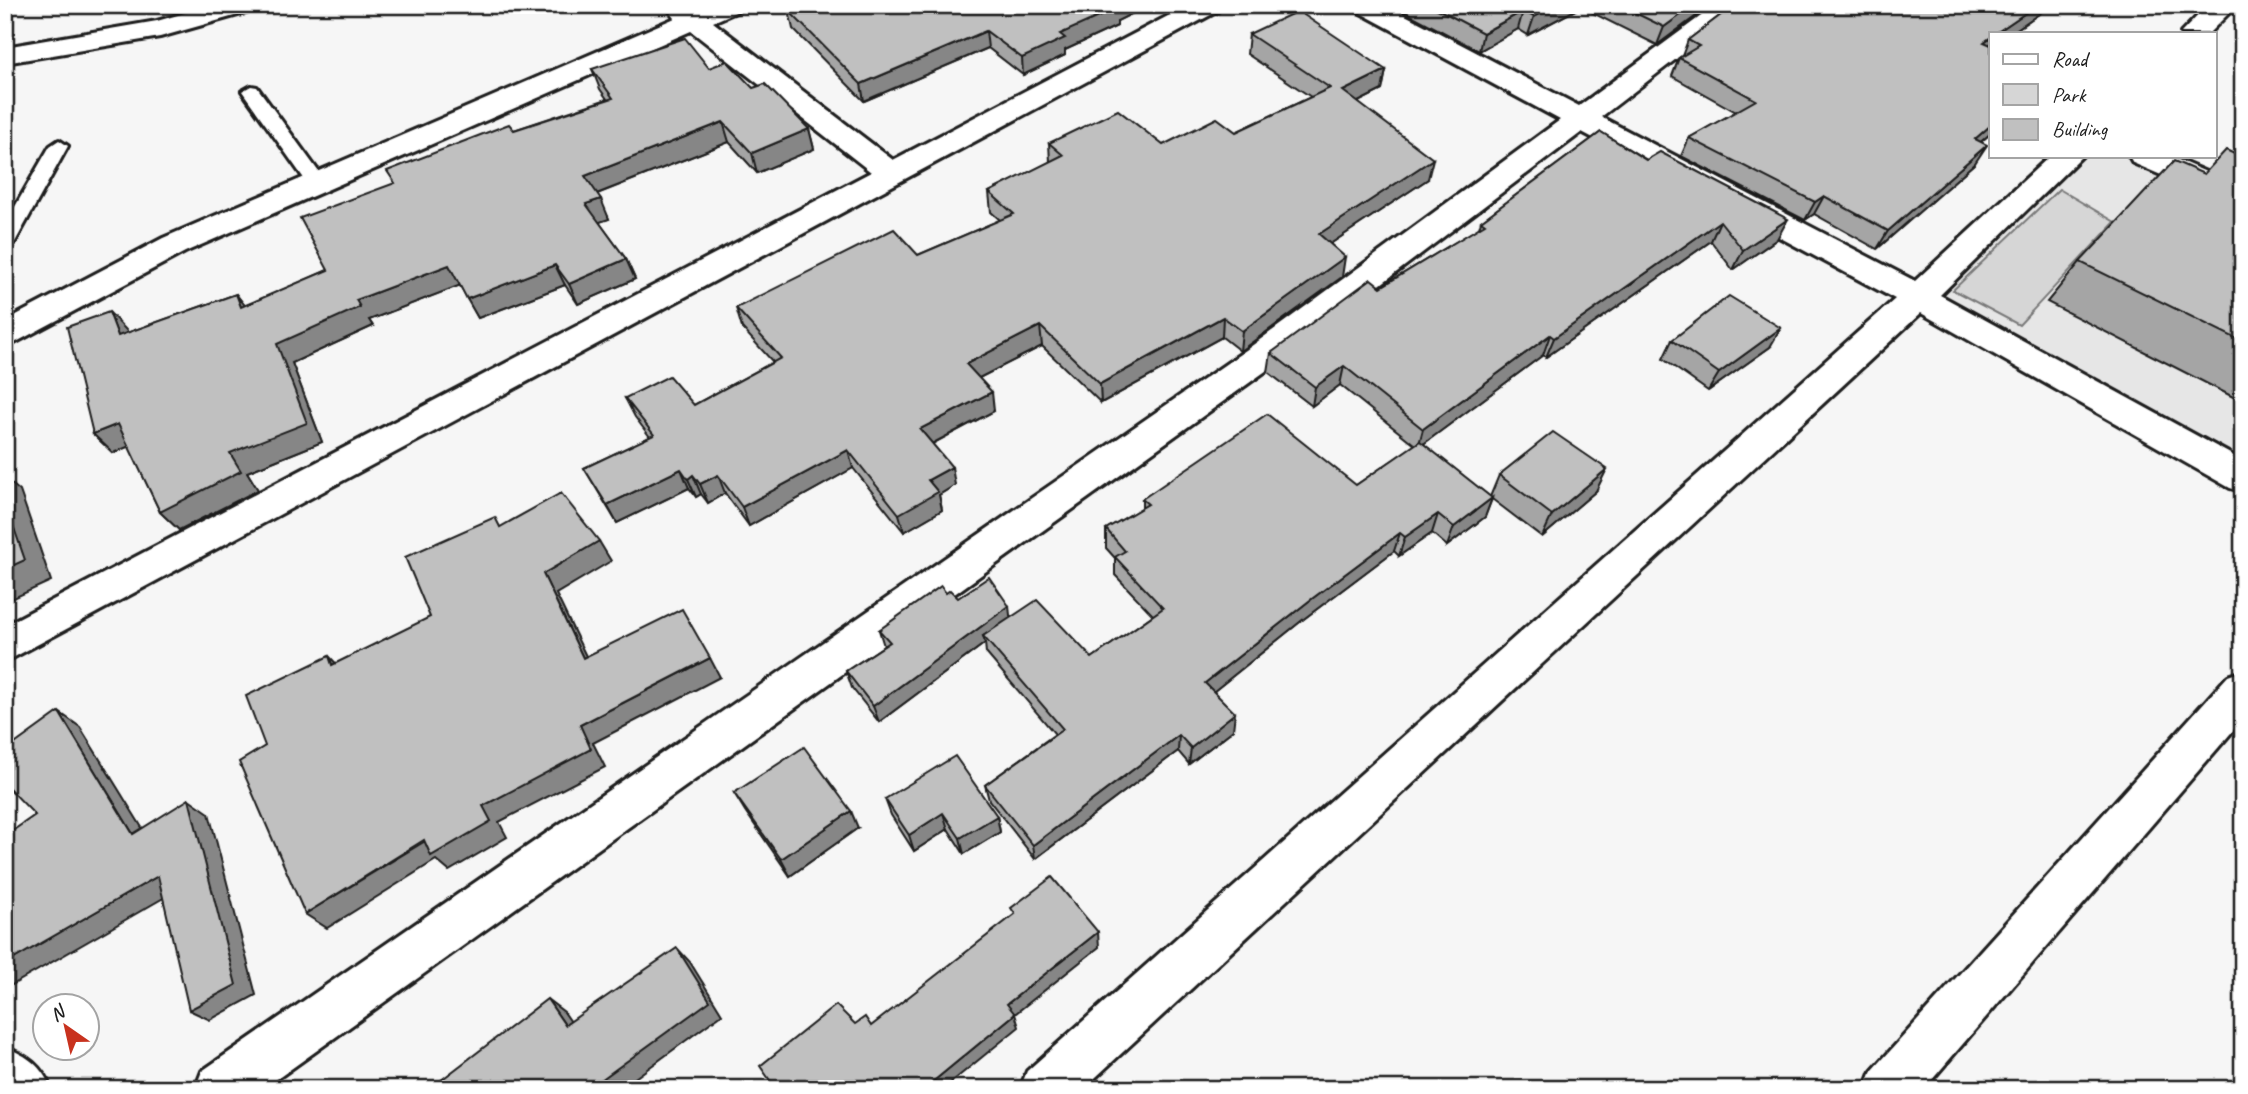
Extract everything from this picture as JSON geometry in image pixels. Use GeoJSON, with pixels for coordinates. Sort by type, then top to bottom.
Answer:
{"type":"FeatureCollection","features":[{"type":"Feature","properties":{"kind":"street"},"geometry":{"type":"LineString","coordinates":[[5,55],[160,29],[243,5]]}},
{"type":"Feature","properties":{"kind":"street"},"geometry":{"type":"LineString","coordinates":[[5,336],[174,245],[317,183],[684,13],[729,5]]}},
{"type":"Feature","properties":{"kind":"street"},"geometry":{"type":"LineString","coordinates":[[5,645],[890,172],[1209,5]]}},
{"type":"Feature","properties":{"kind":"street"},"geometry":{"type":"LineString","coordinates":[[1366,5],[1578,120],[1918,297],[2243,478]]}},
{"type":"Feature","properties":{"kind":"street"},"geometry":{"type":"LineString","coordinates":[[220,1089],[1258,359],[1733,5]]}},
{"type":"Feature","properties":{"kind":"street"},"geometry":{"type":"LineString","coordinates":[[2195,32],[2224,5]]}},
{"type":"Feature","properties":{"kind":"street"},"geometry":{"type":"LineString","coordinates":[[684,13],[890,172]]}},
{"type":"Feature","properties":{"kind":"street"},"geometry":{"type":"LineString","coordinates":[[1045,1089],[1918,297],[2065,158]]}},
{"type":"Feature","properties":{"kind":"street"},"geometry":{"type":"LineString","coordinates":[[2148,158],[2243,200]]}},
{"type":"Feature","properties":{"kind":"street"},"geometry":{"type":"LineString","coordinates":[[1890,1089],[2243,689]]}},
{"type":"Feature","properties":{"kind":"street"},"geometry":{"type":"LineString","coordinates":[[5,1072],[26,1089]]}},
{"type":"Feature","properties":{"kind":"lane"},"geometry":{"type":"LineString","coordinates":[[251,92],[317,183]]}},
{"type":"Feature","properties":{"kind":"lane"},"geometry":{"type":"LineString","coordinates":[[5,243],[59,146]]}},
{"type":"Feature","properties":{"kind":"shaded area"},"geometry":{"type":"Polygon","coordinates":[[[2065,158],[2148,158],[2243,200],[2243,478],[1918,297],[2065,158]]]}},
{"type":"Feature","properties":{"kind":"green space"},"geometry":{"type":"Polygon","coordinates":[[[2059,189],[2115,222],[2019,325],[1953,290],[2059,189]]]}},
{"type":"Feature","properties":{"kind":"building"},"geometry":{"type":"Polygon","coordinates":[[[806,5],[1114,5],[1112,6],[1116,9],[1060,34],[1065,38],[1022,58],[986,31],[861,84],[789,11],[806,5]]]}},
{"type":"Feature","properties":{"kind":"building"},"geometry":{"type":"Polygon","coordinates":[[[1430,5],[1556,5],[1534,17],[1523,11],[1483,33],[1430,5]]]}},
{"type":"Feature","properties":{"kind":"building"},"geometry":{"type":"Polygon","coordinates":[[[1619,5],[1694,5],[1664,27],[1619,5]]]}},
{"type":"Feature","properties":{"kind":"building"},"geometry":{"type":"Polygon","coordinates":[[[1734,5],[2037,5],[1997,32],[1989,32],[1989,38],[1984,42],[1989,44],[1989,127],[1975,139],[1987,145],[1888,231],[1824,196],[1815,202],[1689,138],[1756,100],[1679,58],[1699,46],[1688,40],[1734,5]]]}},
{"type":"Feature","properties":{"kind":"building"},"geometry":{"type":"Polygon","coordinates":[[[1298,11],[1386,70],[1343,91],[1433,159],[1319,234],[1345,257],[1242,331],[1223,317],[1100,384],[1040,326],[966,364],[992,392],[920,429],[952,467],[928,480],[938,492],[899,514],[848,450],[742,507],[718,475],[700,484],[693,475],[688,479],[681,469],[607,505],[584,468],[654,435],[625,398],[669,376],[694,405],[781,358],[736,308],[894,229],[918,255],[1014,214],[989,192],[1063,155],[1049,143],[1118,110],[1163,145],[1217,118],[1236,132],[1330,88],[1249,34],[1298,11]]]}},
{"type":"Feature","properties":{"kind":"building"},"geometry":{"type":"Polygon","coordinates":[[[685,38],[709,68],[727,61],[753,88],[765,84],[809,129],[752,153],[723,122],[585,176],[601,199],[586,204],[626,259],[569,284],[555,265],[467,299],[449,265],[356,300],[360,307],[277,344],[307,423],[230,453],[241,471],[160,512],[118,424],[93,434],[67,327],[109,312],[118,336],[236,294],[241,307],[328,270],[300,218],[395,183],[387,171],[509,124],[514,130],[613,98],[592,69],[685,38]]]}},
{"type":"Feature","properties":{"kind":"building"},"geometry":{"type":"Polygon","coordinates":[[[1601,132],[1646,160],[1660,152],[1788,219],[1743,250],[1720,221],[1554,338],[1550,335],[1423,429],[1344,366],[1315,387],[1271,353],[1371,279],[1381,287],[1485,224],[1481,221],[1601,132]]]}},
{"type":"Feature","properties":{"kind":"building"},"geometry":{"type":"Polygon","coordinates":[[[2226,150],[2243,158],[2243,342],[2080,262],[2174,161],[2204,174],[2226,150]]]}},
{"type":"Feature","properties":{"kind":"building"},"geometry":{"type":"Polygon","coordinates":[[[1729,296],[1781,328],[1719,373],[1672,340],[1729,296]]]}},
{"type":"Feature","properties":{"kind":"building"},"geometry":{"type":"Polygon","coordinates":[[[1267,414],[1356,485],[1420,441],[1492,498],[1454,527],[1438,514],[1405,537],[1400,533],[1309,601],[1205,683],[1235,713],[1191,748],[1179,735],[1033,845],[985,785],[1063,729],[983,636],[1037,600],[1092,658],[1163,608],[1115,557],[1125,551],[1106,529],[1148,504],[1142,499],[1267,414]]]}},
{"type":"Feature","properties":{"kind":"building"},"geometry":{"type":"Polygon","coordinates":[[[1553,432],[1607,469],[1552,515],[1499,475],[1553,432]]]}},
{"type":"Feature","properties":{"kind":"building"},"geometry":{"type":"Polygon","coordinates":[[[561,493],[599,541],[543,574],[583,658],[682,609],[710,658],[580,725],[591,749],[483,806],[491,821],[431,856],[424,840],[305,914],[239,762],[265,746],[246,696],[329,656],[332,665],[430,617],[405,557],[495,517],[500,527],[561,493]]]}},
{"type":"Feature","properties":{"kind":"building"},"geometry":{"type":"Polygon","coordinates":[[[5,502],[25,560],[5,569],[5,502]]]}},
{"type":"Feature","properties":{"kind":"building"},"geometry":{"type":"Polygon","coordinates":[[[989,577],[1009,606],[873,706],[846,671],[890,642],[879,630],[941,586],[946,593],[950,590],[958,598],[989,577]]]}},
{"type":"Feature","properties":{"kind":"building"},"geometry":{"type":"Polygon","coordinates":[[[59,712],[133,834],[189,799],[236,985],[189,1010],[158,876],[5,964],[5,836],[35,815],[5,784],[5,751],[59,712]]]}},
{"type":"Feature","properties":{"kind":"building"},"geometry":{"type":"Polygon","coordinates":[[[804,747],[851,811],[781,859],[734,793],[804,747]]]}},
{"type":"Feature","properties":{"kind":"building"},"geometry":{"type":"Polygon","coordinates":[[[955,756],[997,816],[960,838],[943,813],[909,835],[885,799],[955,756]]]}},
{"type":"Feature","properties":{"kind":"building"},"geometry":{"type":"Polygon","coordinates":[[[1052,877],[1098,932],[1007,1004],[1015,1014],[924,1089],[776,1089],[760,1066],[836,1005],[855,1024],[865,1017],[871,1026],[1015,914],[1011,908],[1052,877]]]}},
{"type":"Feature","properties":{"kind":"building"},"geometry":{"type":"Polygon","coordinates":[[[677,948],[710,1001],[601,1080],[605,1086],[601,1089],[439,1089],[443,1086],[440,1081],[547,999],[565,1025],[677,948]]]}}]}
